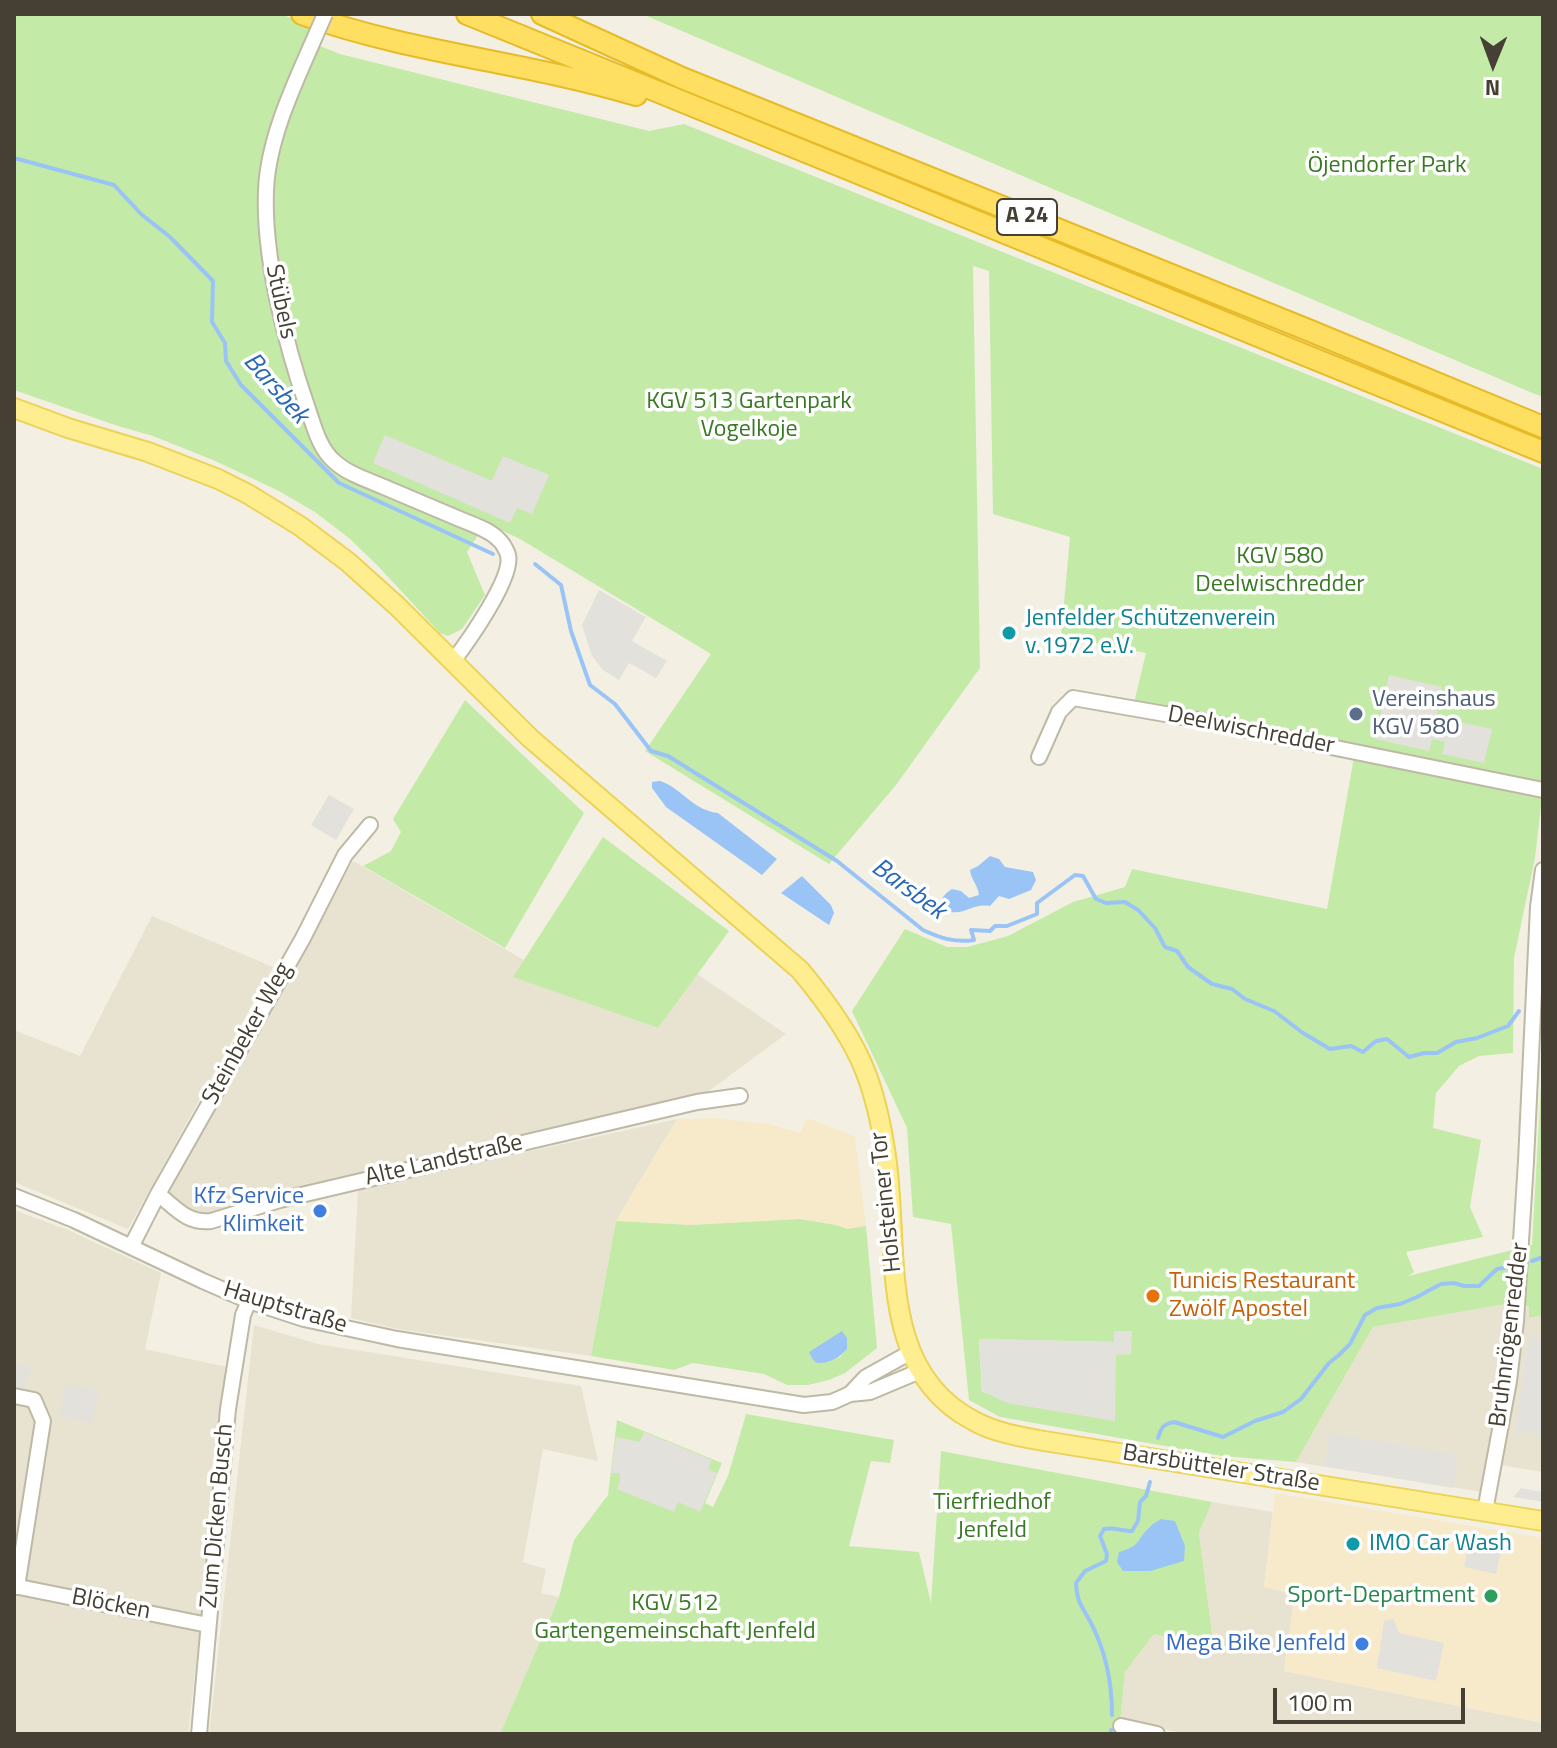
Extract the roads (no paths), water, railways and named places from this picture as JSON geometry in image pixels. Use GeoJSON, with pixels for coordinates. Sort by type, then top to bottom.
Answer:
{"type":"FeatureCollection","features":[{"type":"Feature","properties":{"kind":"highway","name":"A 24"},"geometry":{"type":"LineString","coordinates":[[302,14],[414,46],[592,83],[750,129]]}},
{"type":"Feature","properties":{"kind":"highway","name":"A 24"},"geometry":{"type":"LineString","coordinates":[[467,14],[1543,452]]}},
{"type":"Feature","properties":{"kind":"highway","name":"A 24"},"geometry":{"type":"LineString","coordinates":[[542,14],[682,78],[1543,427]]}},
{"type":"Feature","properties":{"kind":"main road","name":"Holsteiner Tor"},"geometry":{"type":"LineString","coordinates":[[14,408],[168,459],[218,479],[300,526],[348,562],[397,606],[530,738],[788,959],[813,985],[833,1013],[865,1071],[886,1157],[898,1297],[911,1352]]}},
{"type":"Feature","properties":{"kind":"main road","name":"Barsbütteler Straße"},"geometry":{"type":"LineString","coordinates":[[911,1352],[920,1371],[937,1393],[960,1413],[975,1422],[1014,1435],[1543,1521]]}},
{"type":"Feature","properties":{"kind":"street","name":"Stübels"},"geometry":{"type":"LineString","coordinates":[[325,14],[296,80],[272,149],[266,189],[275,288],[303,396],[316,433],[335,462],[359,476],[480,527],[499,540],[509,557],[506,575],[477,628],[453,661]]}},
{"type":"Feature","properties":{"kind":"street","name":"Deelwischredder"},"geometry":{"type":"LineString","coordinates":[[1039,757],[1059,712],[1073,698],[1188,718],[1543,790]]}},
{"type":"Feature","properties":{"kind":"street","name":"Steinbeker Weg"},"geometry":{"type":"LineString","coordinates":[[131,1247],[303,938],[345,855],[370,825]]}},
{"type":"Feature","properties":{"kind":"street","name":"Bruhnrögenredder"},"geometry":{"type":"LineString","coordinates":[[1485,1511],[1509,1381],[1516,1321],[1538,907],[1543,870]]}},
{"type":"Feature","properties":{"kind":"street","name":"Alte Landstraße"},"geometry":{"type":"LineString","coordinates":[[158,1194],[189,1219],[211,1221],[280,1200],[697,1102],[740,1096]]}},
{"type":"Feature","properties":{"kind":"street","name":"Hauptstraße"},"geometry":{"type":"LineString","coordinates":[[14,1196],[74,1220],[249,1301],[304,1319],[397,1339],[804,1405],[832,1402],[850,1394]]}},
{"type":"Feature","properties":{"kind":"street","name":"Zum Dicken Busch"},"geometry":{"type":"LineString","coordinates":[[199,1734],[228,1409],[243,1315],[249,1301]]}},
{"type":"Feature","properties":{"kind":"street"},"geometry":{"type":"LineString","coordinates":[[850,1394],[866,1377],[911,1352]]}},
{"type":"Feature","properties":{"kind":"street"},"geometry":{"type":"LineString","coordinates":[[850,1394],[870,1392],[920,1371]]}},
{"type":"Feature","properties":{"kind":"street"},"geometry":{"type":"LineString","coordinates":[[14,1396],[34,1400],[43,1421],[16,1586]]}},
{"type":"Feature","properties":{"kind":"street","name":"Blöcken"},"geometry":{"type":"LineString","coordinates":[[16,1586],[208,1625]]}},
{"type":"Feature","properties":{"kind":"street"},"geometry":{"type":"LineString","coordinates":[[1121,1726],[1157,1734]]}},
{"type":"Feature","properties":{"kind":"water"},"geometry":{"type":"Polygon","coordinates":[[[660,781],[701,808],[718,813],[777,859],[762,875],[666,807],[652,788],[652,782],[660,781]]]}},
{"type":"Feature","properties":{"kind":"water"},"geometry":{"type":"Polygon","coordinates":[[[990,856],[999,859],[1005,867],[1033,872],[1036,880],[1031,890],[1009,899],[999,896],[990,906],[961,912],[940,909],[943,897],[952,889],[961,891],[969,898],[979,895],[970,870],[990,856]]]}},
{"type":"Feature","properties":{"kind":"water"},"geometry":{"type":"Polygon","coordinates":[[[802,876],[831,905],[834,913],[829,925],[781,893],[802,876]]]}},
{"type":"Feature","properties":{"kind":"water"},"geometry":{"type":"Polygon","coordinates":[[[842,1331],[847,1338],[844,1352],[834,1360],[817,1363],[813,1360],[809,1352],[842,1331]]]}},
{"type":"Feature","properties":{"kind":"water"},"geometry":{"type":"Polygon","coordinates":[[[1161,1519],[1175,1521],[1185,1546],[1184,1561],[1150,1571],[1123,1571],[1117,1562],[1119,1552],[1135,1544],[1161,1519]]]}},
{"type":"Feature","properties":{"kind":"waterway","name":"Barsbek"},"geometry":{"type":"LineString","coordinates":[[14,158],[114,185],[141,214],[170,237],[213,281],[212,322],[225,343],[226,361],[241,385],[339,483],[493,554]]}},
{"type":"Feature","properties":{"kind":"waterway","name":"Barsbek"},"geometry":{"type":"LineString","coordinates":[[535,564],[561,585],[571,631],[590,685],[615,704],[651,751],[668,756],[837,861],[923,930],[948,939],[974,940],[971,930],[990,931],[995,926],[1007,926],[1037,914],[1037,903],[1075,875],[1083,876],[1096,899],[1106,903],[1125,902],[1138,910],[1155,928],[1165,947],[1177,951],[1188,967],[1212,984],[1232,989],[1245,999],[1274,1011],[1330,1049],[1351,1046],[1363,1052],[1376,1041],[1387,1039],[1409,1057],[1437,1053],[1456,1042],[1508,1026],[1519,1011]]}},
{"type":"Feature","properties":{"kind":"waterway"},"geometry":{"type":"LineString","coordinates":[[1532,1261],[1543,1257]]}},
{"type":"Feature","properties":{"kind":"waterway"},"geometry":{"type":"LineString","coordinates":[[1158,1438],[1163,1427],[1174,1422],[1223,1437],[1255,1421],[1283,1412],[1301,1399],[1329,1363],[1350,1344],[1365,1315],[1377,1308],[1400,1304],[1441,1284],[1479,1286],[1497,1269],[1509,1267]]}},
{"type":"Feature","properties":{"kind":"waterway"},"geometry":{"type":"LineString","coordinates":[[1112,1715],[1104,1656],[1079,1600],[1076,1583],[1085,1571],[1106,1561],[1107,1554],[1100,1536],[1104,1529],[1132,1531],[1138,1521],[1140,1502],[1146,1496],[1150,1482]]}},
{"type":"Feature","properties":{"kind":"place","name":"Jenfelder Schützenverein v.1972 e.V."},"geometry":{"type":"Point","coordinates":[1009,633]}},
{"type":"Feature","properties":{"kind":"place","name":"Vereinshaus KGV 580"},"geometry":{"type":"Point","coordinates":[1356,714]}},
{"type":"Feature","properties":{"kind":"place","name":"Kfz Service Klimkeit"},"geometry":{"type":"Point","coordinates":[320,1211]}},
{"type":"Feature","properties":{"kind":"place","name":"Tunicis Restaurant Zwölf Apostel"},"geometry":{"type":"Point","coordinates":[1153,1296]}},
{"type":"Feature","properties":{"kind":"place","name":"IMO Car Wash"},"geometry":{"type":"Point","coordinates":[1353,1544]}},
{"type":"Feature","properties":{"kind":"place","name":"Sport-Department"},"geometry":{"type":"Point","coordinates":[1491,1596]}},
{"type":"Feature","properties":{"kind":"place","name":"Mega Bike Jenfeld"},"geometry":{"type":"Point","coordinates":[1362,1644]}},
{"type":"Feature","properties":{"kind":"park label","name":"Öjendorfer Park"},"geometry":{"type":"Point","coordinates":[1387,166]}},
{"type":"Feature","properties":{"kind":"park label","name":"KGV 513 Gartenpark Vogelkoje"},"geometry":{"type":"Point","coordinates":[749,416]}},
{"type":"Feature","properties":{"kind":"park label","name":"KGV 580 Deelwischredder"},"geometry":{"type":"Point","coordinates":[1280,571]}},
{"type":"Feature","properties":{"kind":"park label","name":"Tierfriedhof Jenfeld"},"geometry":{"type":"Point","coordinates":[992,1517]}},
{"type":"Feature","properties":{"kind":"park label","name":"KGV 512 Gartengemeinschaft Jenfeld"},"geometry":{"type":"Point","coordinates":[675,1618]}}]}
